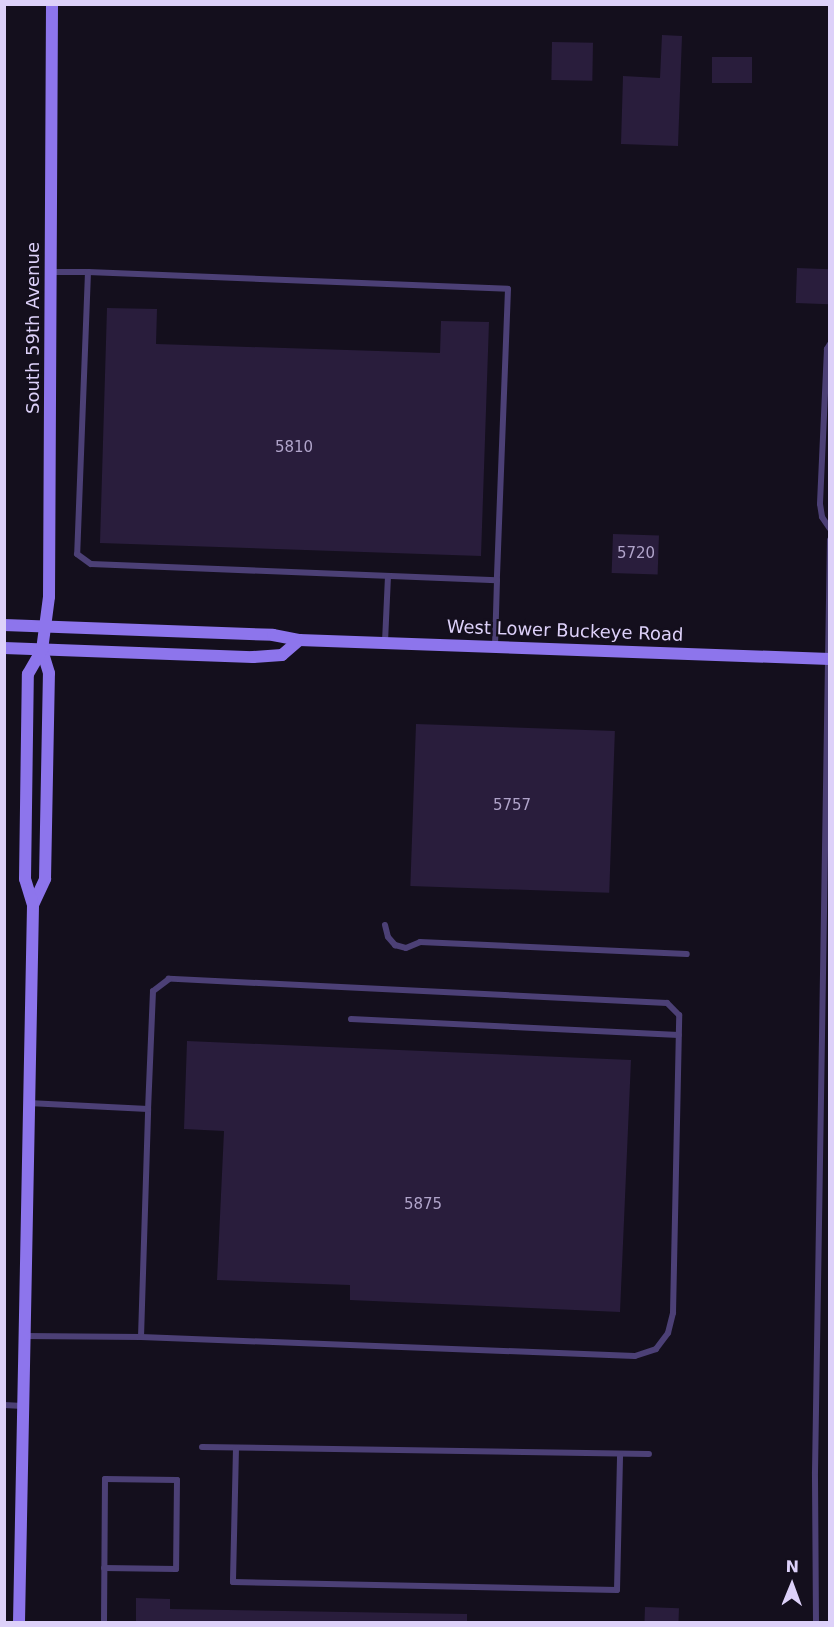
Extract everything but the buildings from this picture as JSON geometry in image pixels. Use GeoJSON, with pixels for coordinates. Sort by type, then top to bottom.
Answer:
{"type":"FeatureCollection","features":[{"type":"Feature","properties":{"kind":"main road","name":"South 59th Avenue"},"geometry":{"type":"LineString","coordinates":[[19,1623],[27,1103],[33,905],[25,879],[28,674],[42,650],[49,597],[52,4]]}},
{"type":"Feature","properties":{"kind":"main road","name":"West Lower Buckeye Road"},"geometry":{"type":"LineString","coordinates":[[4,625],[273,634],[299,640],[829,659]]}},
{"type":"Feature","properties":{"kind":"main road"},"geometry":{"type":"LineString","coordinates":[[4,648],[253,657],[282,655],[299,640]]}},
{"type":"Feature","properties":{"kind":"main road","name":"South 59th Avenue"},"geometry":{"type":"LineString","coordinates":[[33,905],[45,879],[49,673],[42,650]]}},
{"type":"Feature","properties":{"kind":"lane"},"geometry":{"type":"LineString","coordinates":[[51,272],[508,289],[495,646]]}},
{"type":"Feature","properties":{"kind":"lane"},"geometry":{"type":"LineString","coordinates":[[88,272],[77,554],[91,564],[497,580]]}},
{"type":"Feature","properties":{"kind":"lane"},"geometry":{"type":"LineString","coordinates":[[830,344],[820,504],[822,517],[830,529]]}},
{"type":"Feature","properties":{"kind":"lane"},"geometry":{"type":"LineString","coordinates":[[816,1623],[815,1472],[830,540]]}},
{"type":"Feature","properties":{"kind":"lane"},"geometry":{"type":"LineString","coordinates":[[385,642],[388,576]]}},
{"type":"Feature","properties":{"kind":"lane"},"geometry":{"type":"LineString","coordinates":[[385,925],[388,937],[395,945],[406,948],[420,942],[687,954]]}},
{"type":"Feature","properties":{"kind":"lane"},"geometry":{"type":"LineString","coordinates":[[24,1336],[141,1337],[635,1356],[656,1349],[668,1333],[673,1313],[679,1015],[667,1003],[169,979],[153,991],[141,1337]]}},
{"type":"Feature","properties":{"kind":"lane"},"geometry":{"type":"LineString","coordinates":[[351,1019],[679,1035]]}},
{"type":"Feature","properties":{"kind":"lane"},"geometry":{"type":"LineString","coordinates":[[27,1103],[148,1108]]}},
{"type":"Feature","properties":{"kind":"lane"},"geometry":{"type":"LineString","coordinates":[[4,1405],[23,1406]]}},
{"type":"Feature","properties":{"kind":"lane"},"geometry":{"type":"LineString","coordinates":[[202,1447],[649,1454]]}},
{"type":"Feature","properties":{"kind":"lane"},"geometry":{"type":"LineString","coordinates":[[236,1448],[233,1582],[617,1590],[620,1454]]}},
{"type":"Feature","properties":{"kind":"lane"},"geometry":{"type":"LineString","coordinates":[[104,1623],[105,1479],[177,1480],[177,1569],[105,1568]]}}]}
